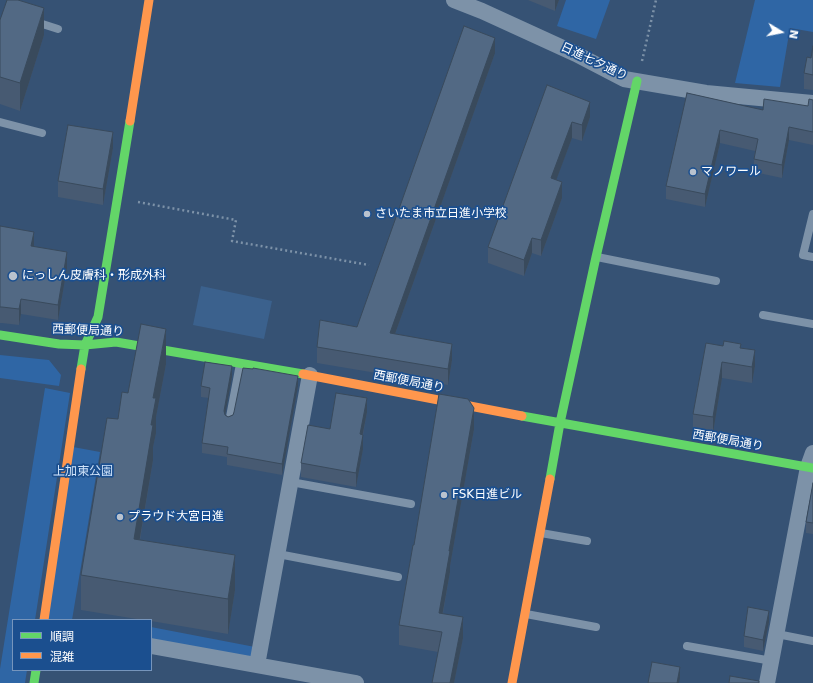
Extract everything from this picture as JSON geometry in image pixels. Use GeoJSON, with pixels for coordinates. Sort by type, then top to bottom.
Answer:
{"type":"FeatureCollection","features":[{"type":"Feature","properties":{"kind":"street"},"geometry":{"type":"LineString","coordinates":[[44,619],[85,345],[98,317],[149,0]]}},
{"type":"Feature","properties":{"kind":"street","name":"日進七夕通り"},"geometry":{"type":"LineString","coordinates":[[455,0],[576,54],[624,79],[706,93],[813,103]]}},
{"type":"Feature","properties":{"kind":"street"},"geometry":{"type":"LineString","coordinates":[[512,683],[560,423],[596,257],[637,81]]}},
{"type":"Feature","properties":{"kind":"street","name":"西郵便局通り"},"geometry":{"type":"LineString","coordinates":[[0,335],[59,344],[85,345],[116,342],[310,375],[560,423],[811,463]]}},
{"type":"Feature","properties":{"kind":"street"},"geometry":{"type":"LineString","coordinates":[[257,665],[310,375]]}},
{"type":"Feature","properties":{"kind":"street"},"geometry":{"type":"LineString","coordinates":[[767,683],[811,463]]}},
{"type":"Feature","properties":{"kind":"street"},"geometry":{"type":"LineString","coordinates":[[152,646],[356,683]]}},
{"type":"Feature","properties":{"kind":"street"},"geometry":{"type":"LineString","coordinates":[[34,683],[36,671]]}},
{"type":"Feature","properties":{"kind":"lane"},"geometry":{"type":"LineString","coordinates":[[22,17],[58,29]]}},
{"type":"Feature","properties":{"kind":"lane"},"geometry":{"type":"LineString","coordinates":[[0,122],[42,133]]}},
{"type":"Feature","properties":{"kind":"lane"},"geometry":{"type":"LineString","coordinates":[[813,214],[803,255],[813,257]]}},
{"type":"Feature","properties":{"kind":"lane"},"geometry":{"type":"LineString","coordinates":[[596,257],[716,281]]}},
{"type":"Feature","properties":{"kind":"lane"},"geometry":{"type":"LineString","coordinates":[[763,315],[813,324]]}},
{"type":"Feature","properties":{"kind":"lane"},"geometry":{"type":"LineString","coordinates":[[229,422],[240,363]]}},
{"type":"Feature","properties":{"kind":"lane"},"geometry":{"type":"LineString","coordinates":[[291,482],[411,504]]}},
{"type":"Feature","properties":{"kind":"lane"},"geometry":{"type":"LineString","coordinates":[[540,532],[587,541]]}},
{"type":"Feature","properties":{"kind":"lane"},"geometry":{"type":"LineString","coordinates":[[278,554],[398,577]]}},
{"type":"Feature","properties":{"kind":"lane"},"geometry":{"type":"LineString","coordinates":[[525,614],[596,627]]}},
{"type":"Feature","properties":{"kind":"lane"},"geometry":{"type":"LineString","coordinates":[[777,634],[813,641]]}},
{"type":"Feature","properties":{"kind":"lane"},"geometry":{"type":"LineString","coordinates":[[687,646],[772,661]]}},
{"type":"Feature","properties":{"kind":"path"},"geometry":{"type":"LineString","coordinates":[[637,81],[656,0]]}},
{"type":"Feature","properties":{"kind":"path"},"geometry":{"type":"LineString","coordinates":[[137,202],[236,220],[232,241],[369,265]]}},
{"type":"Feature","properties":{"kind":"green space"},"geometry":{"type":"Polygon","coordinates":[[[566,0],[610,0],[596,39],[557,26],[566,0]]]}},
{"type":"Feature","properties":{"kind":"green space"},"geometry":{"type":"Polygon","coordinates":[[[755,0],[813,0],[813,32],[790,28],[780,87],[735,83],[755,0]]]}},
{"type":"Feature","properties":{"kind":"green space"},"geometry":{"type":"Polygon","coordinates":[[[0,355],[49,360],[61,375],[59,386],[0,378],[0,355]]]}},
{"type":"Feature","properties":{"kind":"green space"},"geometry":{"type":"Polygon","coordinates":[[[45,388],[70,393],[35,619],[12,619],[12,671],[27,671],[25,683],[0,683],[0,669],[45,388]]]}},
{"type":"Feature","properties":{"kind":"green space","name":"上加東公園"},"geometry":{"type":"Polygon","coordinates":[[[73,447],[100,452],[72,619],[47,619],[73,447]]]}},
{"type":"Feature","properties":{"kind":"green space"},"geometry":{"type":"Polygon","coordinates":[[[152,627],[255,647],[253,660],[152,642],[152,627]]]}},
{"type":"Feature","properties":{"kind":"shaded area"},"geometry":{"type":"Polygon","coordinates":[[[201,286],[272,301],[264,339],[193,325],[201,286]]]}},
{"type":"Feature","properties":{"kind":"building"},"geometry":{"type":"Polygon","coordinates":[[[7,0],[18,0],[44,8],[20,83],[0,77],[0,20],[7,0]]]}},
{"type":"Feature","properties":{"kind":"building"},"geometry":{"type":"Polygon","coordinates":[[[464,26],[495,38],[390,333],[452,344],[448,369],[317,347],[320,320],[357,327],[464,26]]]}},
{"type":"Feature","properties":{"kind":"building"},"geometry":{"type":"Polygon","coordinates":[[[813,46],[813,75],[804,73],[807,57],[811,58],[813,46]]]}},
{"type":"Feature","properties":{"kind":"building"},"geometry":{"type":"Polygon","coordinates":[[[547,85],[590,102],[582,125],[572,122],[551,178],[562,182],[541,240],[532,238],[524,260],[488,247],[547,85]]]}},
{"type":"Feature","properties":{"kind":"building"},"geometry":{"type":"Polygon","coordinates":[[[687,93],[763,110],[764,99],[808,106],[809,99],[813,100],[813,132],[789,127],[782,165],[754,159],[758,139],[720,130],[705,194],[666,186],[687,93]]]}},
{"type":"Feature","properties":{"kind":"building"},"geometry":{"type":"Polygon","coordinates":[[[68,125],[113,132],[103,189],[58,181],[68,125]]]}},
{"type":"Feature","properties":{"kind":"building"},"geometry":{"type":"Polygon","coordinates":[[[0,226],[34,232],[31,246],[67,252],[58,305],[21,299],[19,309],[0,307],[0,226]]]}},
{"type":"Feature","properties":{"kind":"building"},"geometry":{"type":"Polygon","coordinates":[[[141,324],[166,329],[153,398],[156,398],[151,425],[153,425],[134,539],[235,555],[228,599],[81,575],[107,418],[118,419],[122,392],[128,393],[141,324]]]}},
{"type":"Feature","properties":{"kind":"building"},"geometry":{"type":"Polygon","coordinates":[[[724,341],[741,344],[740,348],[755,350],[752,367],[722,362],[713,417],[693,414],[706,343],[723,346],[724,341]]]}},
{"type":"Feature","properties":{"kind":"building"},"geometry":{"type":"Polygon","coordinates":[[[205,362],[232,366],[224,411],[225,415],[228,417],[233,415],[234,412],[243,368],[253,368],[298,376],[282,464],[227,454],[228,447],[202,443],[210,388],[201,386],[205,362]]]}},
{"type":"Feature","properties":{"kind":"building"},"geometry":{"type":"Polygon","coordinates":[[[336,393],[367,398],[360,434],[363,435],[356,473],[301,463],[308,425],[330,429],[336,393]]]}},
{"type":"Feature","properties":{"kind":"building"},"geometry":{"type":"Polygon","coordinates":[[[439,394],[468,399],[474,408],[439,613],[463,617],[450,683],[432,683],[442,632],[399,625],[439,394]]]}},
{"type":"Feature","properties":{"kind":"building"},"geometry":{"type":"Polygon","coordinates":[[[813,483],[813,523],[806,522],[813,483]]]}},
{"type":"Feature","properties":{"kind":"building"},"geometry":{"type":"Polygon","coordinates":[[[748,607],[769,611],[763,640],[744,636],[748,607]]]}},
{"type":"Feature","properties":{"kind":"building"},"geometry":{"type":"Polygon","coordinates":[[[652,662],[680,667],[677,683],[648,683],[652,662]]]}},
{"type":"Feature","properties":{"kind":"building"},"geometry":{"type":"Polygon","coordinates":[[[730,676],[759,681],[759,683],[729,683],[730,676]]]}},
{"type":"Feature","properties":{"kind":"traffic: fast"},"geometry":{"type":"LineString","coordinates":[[550,479],[560,423],[596,257],[637,81]]}},
{"type":"Feature","properties":{"kind":"traffic: fast"},"geometry":{"type":"LineString","coordinates":[[81,369],[85,345],[98,317],[130,121]]}},
{"type":"Feature","properties":{"kind":"traffic: fast"},"geometry":{"type":"LineString","coordinates":[[0,335],[59,344],[85,345],[116,342],[303,374]]}},
{"type":"Feature","properties":{"kind":"traffic: fast"},"geometry":{"type":"LineString","coordinates":[[522,416],[813,468]]}},
{"type":"Feature","properties":{"kind":"traffic: fast"},"geometry":{"type":"LineString","coordinates":[[34,683],[36,671]]}},
{"type":"Feature","properties":{"kind":"traffic: slow"},"geometry":{"type":"LineString","coordinates":[[130,121],[149,0]]}},
{"type":"Feature","properties":{"kind":"traffic: slow"},"geometry":{"type":"LineString","coordinates":[[44,619],[81,369]]}},
{"type":"Feature","properties":{"kind":"traffic: slow"},"geometry":{"type":"LineString","coordinates":[[303,374],[522,416]]}},
{"type":"Feature","properties":{"kind":"traffic: slow"},"geometry":{"type":"LineString","coordinates":[[512,683],[550,479]]}},
{"type":"Feature","properties":{"kind":"place","name":"マノワール"},"geometry":{"type":"Point","coordinates":[693,172]}},
{"type":"Feature","properties":{"kind":"place","name":"さいたま市立日進小学校"},"geometry":{"type":"Point","coordinates":[367,214]}},
{"type":"Feature","properties":{"kind":"place","name":"にっしん皮膚科・形成外科"},"geometry":{"type":"Point","coordinates":[13,276]}},
{"type":"Feature","properties":{"kind":"place","name":"FSK日進ビル"},"geometry":{"type":"Point","coordinates":[444,495]}},
{"type":"Feature","properties":{"kind":"place","name":"プラウド大宮日進"},"geometry":{"type":"Point","coordinates":[120,517]}}]}
